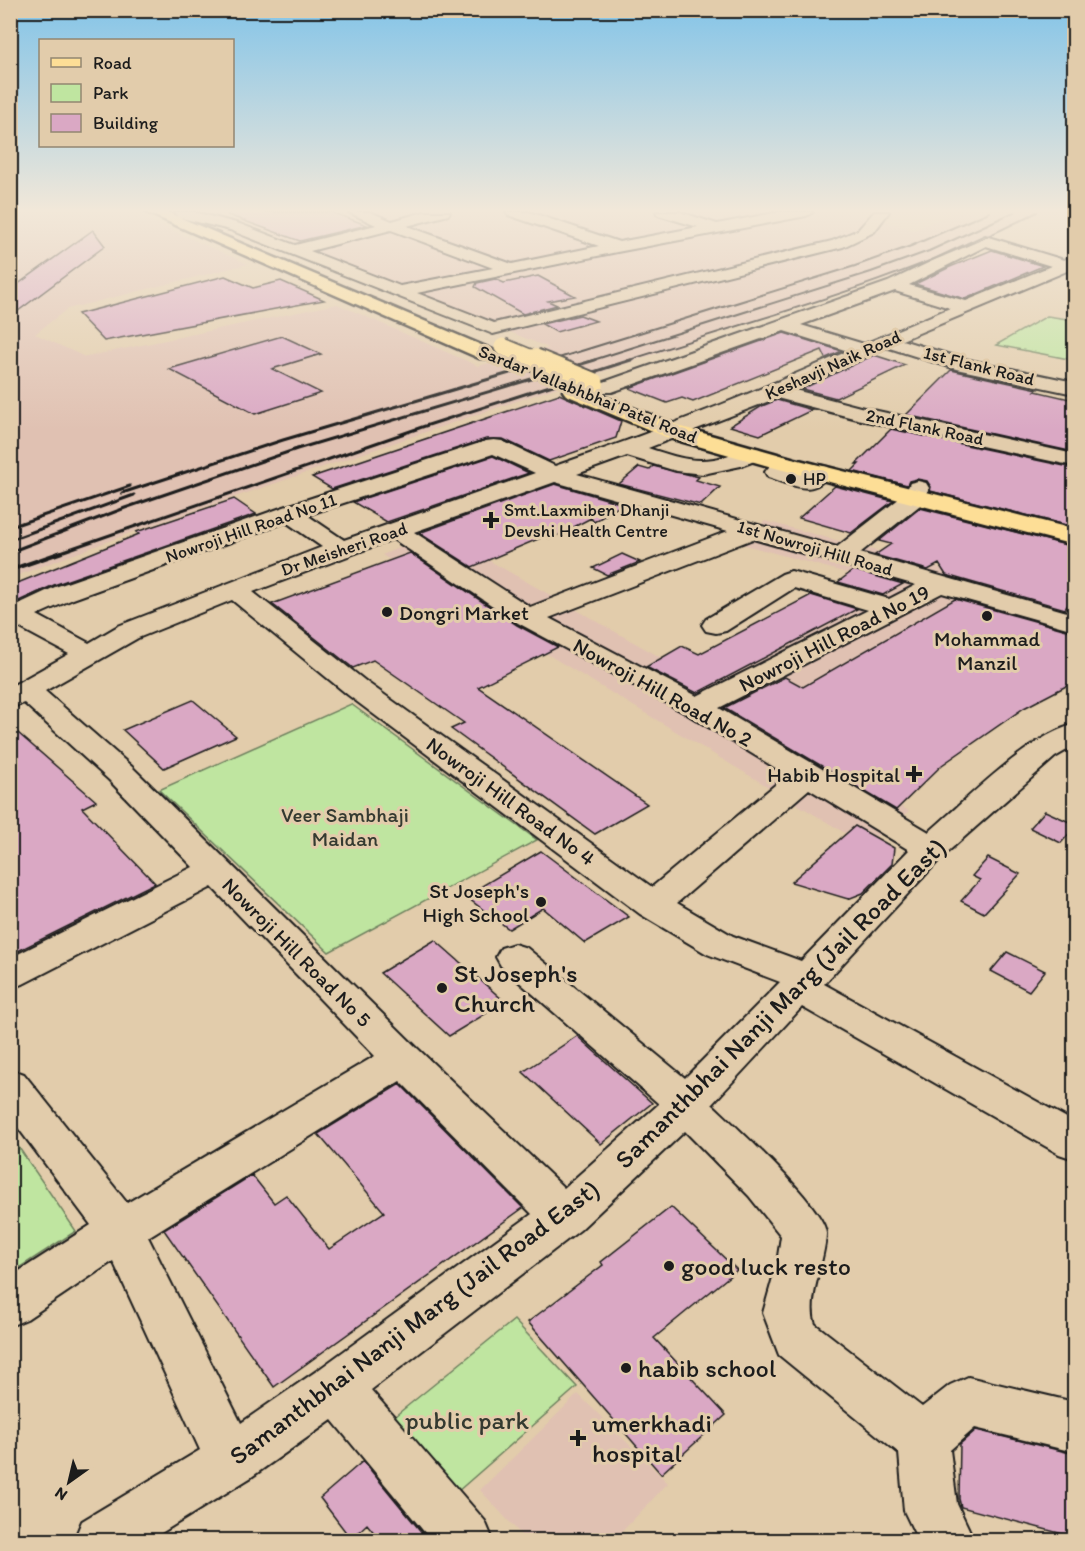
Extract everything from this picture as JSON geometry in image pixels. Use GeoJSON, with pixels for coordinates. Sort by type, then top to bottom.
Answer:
{"type":"FeatureCollection","features":[{"type":"Feature","properties":{"kind":"main road","name":"Sardar Vallabhbhai Patel Road"},"geometry":{"type":"LineString","coordinates":[[331,284],[590,388],[687,432],[752,454],[820,472],[1074,527]]}},
{"type":"Feature","properties":{"kind":"main road","name":"Sardar Vallabhbhai Patel Road"},"geometry":{"type":"LineString","coordinates":[[344,284],[494,350]]}},
{"type":"Feature","properties":{"kind":"main road","name":"Sardar Vallabhbhai Patel Road"},"geometry":{"type":"LineString","coordinates":[[590,388],[687,432],[1074,537]]}},
{"type":"Feature","properties":{"kind":"street"},"geometry":{"type":"LineString","coordinates":[[385,284],[493,328],[669,284]]}},
{"type":"Feature","properties":{"kind":"street"},"geometry":{"type":"LineString","coordinates":[[402,291],[433,284]]}},
{"type":"Feature","properties":{"kind":"street"},"geometry":{"type":"LineString","coordinates":[[590,388],[783,325],[897,284]]}},
{"type":"Feature","properties":{"kind":"street","name":"Keshavji Naik Road"},"geometry":{"type":"LineString","coordinates":[[687,432],[885,341],[1024,284]]}},
{"type":"Feature","properties":{"kind":"street"},"geometry":{"type":"LineString","coordinates":[[894,286],[967,307]]}},
{"type":"Feature","properties":{"kind":"street"},"geometry":{"type":"LineString","coordinates":[[783,325],[865,350]]}},
{"type":"Feature","properties":{"kind":"street","name":"1st Flank Road"},"geometry":{"type":"LineString","coordinates":[[885,341],[956,363],[1074,388]]}},
{"type":"Feature","properties":{"kind":"street","name":"2nd Flank Road"},"geometry":{"type":"LineString","coordinates":[[776,391],[861,414],[1074,460]]}},
{"type":"Feature","properties":{"kind":"street"},"geometry":{"type":"LineString","coordinates":[[678,464],[675,460],[687,432]]}},
{"type":"Feature","properties":{"kind":"street","name":"Dr Meisheri Road"},"geometry":{"type":"LineString","coordinates":[[19,694],[128,632],[234,589],[627,449],[687,432]]}},
{"type":"Feature","properties":{"kind":"street","name":"1st Nowroji Hill Road"},"geometry":{"type":"LineString","coordinates":[[494,446],[556,475],[1074,622]]}},
{"type":"Feature","properties":{"kind":"street","name":"Nowroji Hill Road No 11"},"geometry":{"type":"LineString","coordinates":[[14,616],[64,593],[289,513],[494,446]]}},
{"type":"Feature","properties":{"kind":"street"},"geometry":{"type":"LineString","coordinates":[[627,449],[696,469],[726,465],[752,454]]}},
{"type":"Feature","properties":{"kind":"street"},"geometry":{"type":"LineString","coordinates":[[842,555],[917,493]]}},
{"type":"Feature","properties":{"kind":"street"},"geometry":{"type":"LineString","coordinates":[[289,513],[341,549]]}},
{"type":"Feature","properties":{"kind":"street","name":"Nowroji Hill Road No 2"},"geometry":{"type":"LineString","coordinates":[[397,531],[527,616],[697,708],[931,848]]}},
{"type":"Feature","properties":{"kind":"street"},"geometry":{"type":"LineString","coordinates":[[527,616],[751,531]]}},
{"type":"Feature","properties":{"kind":"street"},"geometry":{"type":"LineString","coordinates":[[716,625],[791,579],[891,608]]}},
{"type":"Feature","properties":{"kind":"street","name":"Nowroji Hill Road No 19"},"geometry":{"type":"LineString","coordinates":[[697,708],[939,584]]}},
{"type":"Feature","properties":{"kind":"street","name":"Nowroji Hill Road No 4"},"geometry":{"type":"LineString","coordinates":[[234,589],[358,689],[653,905],[720,945],[803,983],[1074,1142]]}},
{"type":"Feature","properties":{"kind":"street"},"geometry":{"type":"LineString","coordinates":[[14,616],[88,654]]}},
{"type":"Feature","properties":{"kind":"street","name":"Nowroji Hill Road No 5"},"geometry":{"type":"LineString","coordinates":[[19,694],[120,772],[403,1059],[564,1216]]}},
{"type":"Feature","properties":{"kind":"street","name":"Samanthbhai Nanji Marg (Jail Road East)"},"geometry":{"type":"LineString","coordinates":[[101,1540],[232,1460],[336,1387],[564,1216],[672,1091],[803,983],[931,848],[1064,749]]}},
{"type":"Feature","properties":{"kind":"street"},"geometry":{"type":"LineString","coordinates":[[653,905],[806,775]]}},
{"type":"Feature","properties":{"kind":"street"},"geometry":{"type":"LineString","coordinates":[[10,974],[216,870]]}},
{"type":"Feature","properties":{"kind":"street"},"geometry":{"type":"LineString","coordinates":[[514,957],[672,1091],[764,1183],[804,1231],[800,1263],[787,1312],[796,1339],[923,1440],[931,1511],[948,1540]]}},
{"type":"Feature","properties":{"kind":"street"},"geometry":{"type":"LineString","coordinates":[[10,1304],[121,1230],[403,1059]]}},
{"type":"Feature","properties":{"kind":"street"},"geometry":{"type":"LineString","coordinates":[[10,1085],[121,1230],[232,1460]]}},
{"type":"Feature","properties":{"kind":"street"},"geometry":{"type":"LineString","coordinates":[[336,1387],[466,1540]]}},
{"type":"Feature","properties":{"kind":"street"},"geometry":{"type":"LineString","coordinates":[[923,1440],[968,1402],[1074,1427]]}},
{"type":"Feature","properties":{"kind":"shaded area"},"geometry":{"type":"Polygon","coordinates":[[[11,284],[166,284],[67,309],[35,334],[85,357],[337,304],[478,366],[549,348],[395,284],[870,284],[649,356],[138,530],[11,578],[11,284]]]}},
{"type":"Feature","properties":{"kind":"shaded area"},"geometry":{"type":"Polygon","coordinates":[[[765,521],[1074,604],[1074,634],[955,602],[752,720],[909,811],[865,845],[382,555],[437,531],[706,683],[883,583],[738,543],[765,521]]]}},
{"type":"Feature","properties":{"kind":"shaded area","name":"umerkhadi hospital"},"geometry":{"type":"Polygon","coordinates":[[[578,1394],[668,1483],[614,1540],[526,1540],[480,1490],[578,1394]]]}},
{"type":"Feature","properties":{"kind":"green space"},"geometry":{"type":"Polygon","coordinates":[[[1047,316],[1074,320],[1074,360],[996,345],[1047,316]]]}},
{"type":"Feature","properties":{"kind":"green space","name":"Veer Sambhaji Maidan"},"geometry":{"type":"Polygon","coordinates":[[[351,704],[537,840],[329,952],[159,790],[351,704]]]}},
{"type":"Feature","properties":{"kind":"green space"},"geometry":{"type":"Polygon","coordinates":[[[11,1136],[76,1231],[10,1273],[11,1136]]]}},
{"type":"Feature","properties":{"kind":"green space","name":"public park"},"geometry":{"type":"Polygon","coordinates":[[[514,1320],[577,1387],[457,1492],[395,1416],[514,1320]]]}},
{"type":"Feature","properties":{"kind":"building"},"geometry":{"type":"Polygon","coordinates":[[[18,284],[54,284],[10,317],[10,290],[18,284]]]}},
{"type":"Feature","properties":{"kind":"building"},"geometry":{"type":"Polygon","coordinates":[[[193,284],[245,284],[253,288],[267,284],[289,284],[324,300],[104,341],[78,314],[193,284]]]}},
{"type":"Feature","properties":{"kind":"building"},"geometry":{"type":"Polygon","coordinates":[[[476,284],[554,284],[575,296],[548,301],[557,305],[523,314],[475,287],[476,284]]]}},
{"type":"Feature","properties":{"kind":"building"},"geometry":{"type":"Polygon","coordinates":[[[916,284],[1000,284],[965,299],[916,284]]]}},
{"type":"Feature","properties":{"kind":"building"},"geometry":{"type":"Polygon","coordinates":[[[580,315],[596,321],[556,332],[542,324],[580,315]]]}},
{"type":"Feature","properties":{"kind":"building"},"geometry":{"type":"Polygon","coordinates":[[[784,333],[842,351],[826,358],[822,350],[693,402],[682,398],[667,403],[629,388],[784,333]]]}},
{"type":"Feature","properties":{"kind":"building"},"geometry":{"type":"Polygon","coordinates":[[[282,336],[321,354],[272,369],[321,393],[255,414],[169,369],[282,336]]]}},
{"type":"Feature","properties":{"kind":"building"},"geometry":{"type":"Polygon","coordinates":[[[874,355],[905,365],[836,398],[802,389],[874,355]]]}},
{"type":"Feature","properties":{"kind":"building"},"geometry":{"type":"Polygon","coordinates":[[[951,370],[1038,389],[1035,391],[1074,400],[1074,452],[906,415],[951,370]]]}},
{"type":"Feature","properties":{"kind":"building"},"geometry":{"type":"Polygon","coordinates":[[[559,394],[621,421],[616,438],[549,461],[503,439],[486,439],[332,489],[312,477],[559,394]]]}},
{"type":"Feature","properties":{"kind":"building"},"geometry":{"type":"Polygon","coordinates":[[[777,400],[812,410],[760,435],[730,426],[762,406],[777,400]]]}},
{"type":"Feature","properties":{"kind":"building"},"geometry":{"type":"Polygon","coordinates":[[[891,429],[1074,468],[1074,527],[930,491],[931,487],[927,481],[917,479],[909,481],[907,485],[852,471],[859,464],[856,464],[891,429]]]}},
{"type":"Feature","properties":{"kind":"building"},"geometry":{"type":"Polygon","coordinates":[[[493,456],[529,473],[387,522],[353,502],[493,456]]]}},
{"type":"Feature","properties":{"kind":"building"},"geometry":{"type":"Polygon","coordinates":[[[653,466],[699,477],[696,480],[720,487],[701,505],[619,484],[639,467],[649,470],[653,466]]]}},
{"type":"Feature","properties":{"kind":"building"},"geometry":{"type":"Polygon","coordinates":[[[555,484],[623,504],[594,522],[591,518],[551,539],[545,536],[472,567],[419,533],[555,484]]]}},
{"type":"Feature","properties":{"kind":"building"},"geometry":{"type":"Polygon","coordinates":[[[835,486],[893,501],[851,533],[799,518],[835,486]]]}},
{"type":"Feature","properties":{"kind":"building"},"geometry":{"type":"Polygon","coordinates":[[[234,499],[256,514],[54,585],[10,605],[10,586],[139,534],[136,532],[234,499]]]}},
{"type":"Feature","properties":{"kind":"building"},"geometry":{"type":"Polygon","coordinates":[[[920,508],[1074,547],[1074,596],[1065,609],[946,575],[939,564],[928,570],[875,555],[891,544],[879,541],[920,508]]]}},
{"type":"Feature","properties":{"kind":"building"},"geometry":{"type":"Polygon","coordinates":[[[410,553],[517,625],[558,647],[478,687],[647,804],[595,834],[451,729],[464,723],[373,660],[353,668],[272,604],[410,553]]]}},
{"type":"Feature","properties":{"kind":"building"},"geometry":{"type":"Polygon","coordinates":[[[622,554],[640,562],[607,575],[593,568],[622,554]]]}},
{"type":"Feature","properties":{"kind":"building"},"geometry":{"type":"Polygon","coordinates":[[[854,570],[903,584],[883,595],[838,582],[854,570]]]}},
{"type":"Feature","properties":{"kind":"building"},"geometry":{"type":"Polygon","coordinates":[[[811,595],[857,609],[697,693],[646,667],[682,646],[699,654],[811,595]]]}},
{"type":"Feature","properties":{"kind":"building"},"geometry":{"type":"Polygon","coordinates":[[[955,599],[1074,632],[1074,682],[1024,708],[942,765],[896,810],[724,708],[785,677],[803,687],[955,599]]]}},
{"type":"Feature","properties":{"kind":"building"},"geometry":{"type":"Polygon","coordinates":[[[193,700],[236,736],[164,768],[123,730],[193,700]]]}},
{"type":"Feature","properties":{"kind":"building"},"geometry":{"type":"Polygon","coordinates":[[[10,726],[96,801],[82,808],[155,883],[10,955],[10,726]]]}},
{"type":"Feature","properties":{"kind":"building"},"geometry":{"type":"Polygon","coordinates":[[[1045,811],[1074,824],[1074,828],[1061,843],[1030,828],[1045,811]]]}},
{"type":"Feature","properties":{"kind":"building"},"geometry":{"type":"Polygon","coordinates":[[[855,826],[894,848],[892,864],[863,893],[848,899],[791,882],[855,826]]]}},
{"type":"Feature","properties":{"kind":"building","name":"St Joseph's High School"},"geometry":{"type":"Polygon","coordinates":[[[541,851],[629,917],[585,943],[543,908],[509,929],[465,896],[541,851]]]}},
{"type":"Feature","properties":{"kind":"building"},"geometry":{"type":"Polygon","coordinates":[[[988,858],[1020,874],[984,913],[961,901],[980,880],[972,876],[988,858]]]}},
{"type":"Feature","properties":{"kind":"building","name":"St Joseph's Church"},"geometry":{"type":"Polygon","coordinates":[[[435,940],[505,1002],[449,1036],[380,973],[435,940]]]}},
{"type":"Feature","properties":{"kind":"building"},"geometry":{"type":"Polygon","coordinates":[[[1007,952],[1045,971],[1029,991],[991,971],[1007,952]]]}},
{"type":"Feature","properties":{"kind":"building"},"geometry":{"type":"Polygon","coordinates":[[[577,1036],[652,1103],[601,1144],[523,1072],[577,1036]]]}},
{"type":"Feature","properties":{"kind":"building"},"geometry":{"type":"Polygon","coordinates":[[[400,1084],[523,1208],[274,1387],[164,1230],[252,1175],[274,1203],[286,1195],[329,1249],[384,1212],[318,1134],[400,1084]]]}},
{"type":"Feature","properties":{"kind":"building","name":"habib school"},"geometry":{"type":"Polygon","coordinates":[[[671,1207],[737,1270],[654,1338],[726,1415],[661,1474],[528,1322],[603,1265],[601,1262],[671,1207]]]}},
{"type":"Feature","properties":{"kind":"building"},"geometry":{"type":"Polygon","coordinates":[[[976,1430],[1074,1454],[1074,1537],[961,1507],[959,1499],[960,1444],[976,1430]]]}},
{"type":"Feature","properties":{"kind":"building"},"geometry":{"type":"Polygon","coordinates":[[[363,1461],[428,1540],[380,1540],[367,1524],[351,1539],[320,1498],[363,1461]]]}},
{"type":"Feature","properties":{"kind":"railway"},"geometry":{"type":"LineString","coordinates":[[549,361],[796,284]]}},
{"type":"Feature","properties":{"kind":"railway"},"geometry":{"type":"LineString","coordinates":[[590,361],[832,284]]}},
{"type":"Feature","properties":{"kind":"railway"},"geometry":{"type":"LineString","coordinates":[[626,361],[866,284]]}},
{"type":"Feature","properties":{"kind":"railway"},"geometry":{"type":"LineString","coordinates":[[122,493],[283,440],[554,360]]}},
{"type":"Feature","properties":{"kind":"railway"},"geometry":{"type":"LineString","coordinates":[[10,552],[125,508],[297,449],[595,360]]}},
{"type":"Feature","properties":{"kind":"railway"},"geometry":{"type":"LineString","coordinates":[[58,553],[425,426],[631,360]]}},
{"type":"Feature","properties":{"kind":"railway"},"geometry":{"type":"LineString","coordinates":[[10,527],[130,486]]}},
{"type":"Feature","properties":{"kind":"railway"},"geometry":{"type":"LineString","coordinates":[[10,540],[134,495]]}},
{"type":"Feature","properties":{"kind":"railway"},"geometry":{"type":"LineString","coordinates":[[10,570],[62,552]]}},
{"type":"Feature","properties":{"kind":"place","name":"HP"},"geometry":{"type":"Point","coordinates":[791,479]}},
{"type":"Feature","properties":{"kind":"place","name":"Smt.Laxmiben Dhanji Devshi Health Centre"},"geometry":{"type":"Point","coordinates":[491,520]}},
{"type":"Feature","properties":{"kind":"place","name":"Dongri Market"},"geometry":{"type":"Point","coordinates":[387,612]}},
{"type":"Feature","properties":{"kind":"place","name":"Mohammad Manzil"},"geometry":{"type":"Point","coordinates":[987,616]}},
{"type":"Feature","properties":{"kind":"place","name":"Habib Hospital"},"geometry":{"type":"Point","coordinates":[914,774]}},
{"type":"Feature","properties":{"kind":"place","name":"St Joseph's High School"},"geometry":{"type":"Point","coordinates":[541,902]}},
{"type":"Feature","properties":{"kind":"place","name":"St Joseph's Church"},"geometry":{"type":"Point","coordinates":[442,988]}},
{"type":"Feature","properties":{"kind":"place","name":"good luck resto"},"geometry":{"type":"Point","coordinates":[669,1266]}},
{"type":"Feature","properties":{"kind":"place","name":"habib school"},"geometry":{"type":"Point","coordinates":[626,1368]}},
{"type":"Feature","properties":{"kind":"place","name":"umerkhadi hospital"},"geometry":{"type":"Point","coordinates":[578,1438]}}]}
